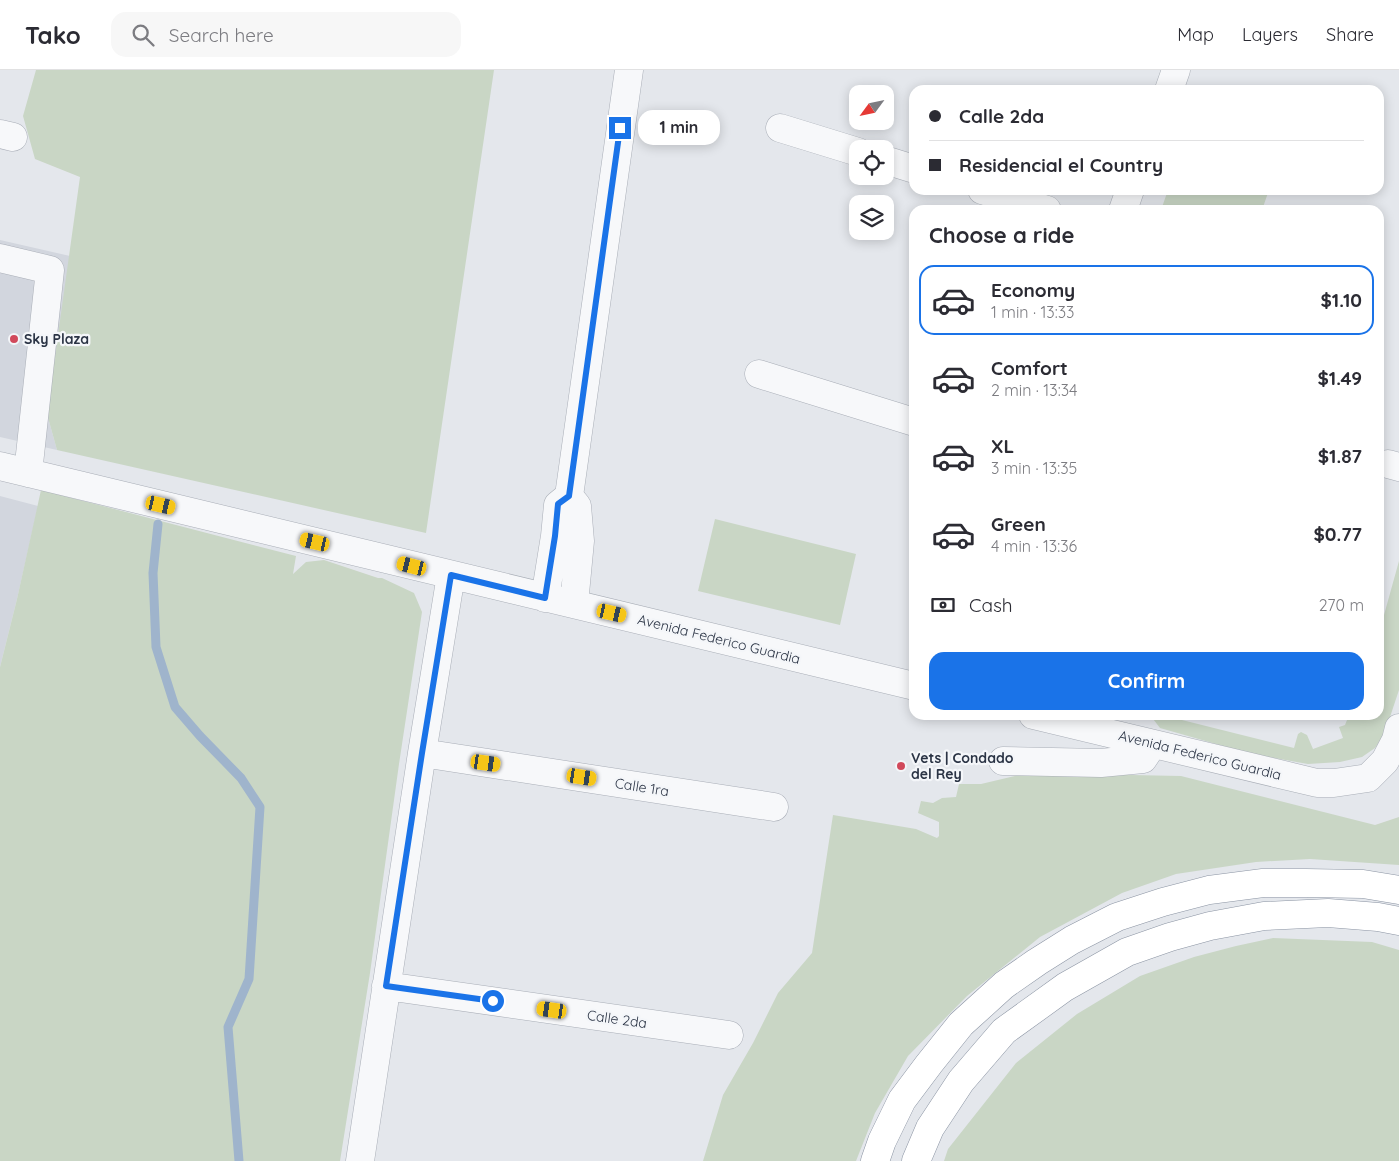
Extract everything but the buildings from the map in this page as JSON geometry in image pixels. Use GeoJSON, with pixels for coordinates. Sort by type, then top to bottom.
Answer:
{"type":"FeatureCollection","features":[{"type":"Feature","properties":{"kind":"highway"},"geometry":{"type":"LineString","coordinates":[[874,1161],[902,1100],[961,1024],[1004,985],[1037,962],[1087,933],[1117,918],[1163,902],[1209,890],[1263,883],[1306,883],[1363,884],[1399,890]]}},
{"type":"Feature","properties":{"kind":"highway"},"geometry":{"type":"LineString","coordinates":[[916,1161],[930,1128],[960,1081],[1004,1031],[1065,987],[1127,952],[1202,928],[1264,916],[1328,913],[1378,917],[1399,921]]}},
{"type":"Feature","properties":{"kind":"street"},"geometry":{"type":"LineString","coordinates":[[545,598],[558,504],[569,496],[629,70]]}},
{"type":"Feature","properties":{"kind":"street"},"geometry":{"type":"LineString","coordinates":[[1171,85],[1176,70]]}},
{"type":"Feature","properties":{"kind":"street"},"geometry":{"type":"LineString","coordinates":[[780,128],[849,149]]}},
{"type":"Feature","properties":{"kind":"street"},"geometry":{"type":"LineString","coordinates":[[894,163],[909,167]]}},
{"type":"Feature","properties":{"kind":"street"},"geometry":{"type":"LineString","coordinates":[[998,195],[1031,205]]}},
{"type":"Feature","properties":{"kind":"street"},"geometry":{"type":"LineString","coordinates":[[0,258],[50,270],[28,473]]}},
{"type":"Feature","properties":{"kind":"street"},"geometry":{"type":"LineString","coordinates":[[759,374],[909,420]]}},
{"type":"Feature","properties":{"kind":"street","name":"Avenida Federico Guardia"},"geometry":{"type":"LineString","coordinates":[[0,466],[909,685]]}},
{"type":"Feature","properties":{"kind":"street"},"geometry":{"type":"LineString","coordinates":[[569,496],[578,506],[580,541],[574,604]]}},
{"type":"Feature","properties":{"kind":"street"},"geometry":{"type":"LineString","coordinates":[[360,1161],[451,575]]}},
{"type":"Feature","properties":{"kind":"street","name":"Avenida Federico Guardia"},"geometry":{"type":"LineString","coordinates":[[1056,720],[1317,783],[1334,783],[1368,778],[1385,761],[1396,740],[1399,728]]}},
{"type":"Feature","properties":{"kind":"street"},"geometry":{"type":"LineString","coordinates":[[1002,761],[1101,763],[1143,758],[1154,744]]}},
{"type":"Feature","properties":{"kind":"street","name":"Calle 1ra"},"geometry":{"type":"LineString","coordinates":[[422,753],[774,807]]}},
{"type":"Feature","properties":{"kind":"street","name":"Calle 2da"},"geometry":{"type":"LineString","coordinates":[[386,986],[729,1035]]}},
{"type":"Feature","properties":{"kind":"shaded area"},"geometry":{"type":"Polygon","coordinates":[[[0,240],[70,256],[47,414],[57,450],[0,437],[0,240]]]}},
{"type":"Feature","properties":{"kind":"shaded area"},"geometry":{"type":"Polygon","coordinates":[[[0,496],[38,506],[0,667],[0,496]]]}},
{"type":"Feature","properties":{"kind":"green space"},"geometry":{"type":"Polygon","coordinates":[[[36,70],[494,70],[426,533],[57,450],[47,414],[80,177],[35,159],[23,116],[36,70]]]}},
{"type":"Feature","properties":{"kind":"green space"},"geometry":{"type":"Polygon","coordinates":[[[1166,195],[1267,195],[1264,205],[1163,205],[1166,195]]]}},
{"type":"Feature","properties":{"kind":"green space"},"geometry":{"type":"Polygon","coordinates":[[[41,490],[296,556],[293,574],[306,562],[324,560],[382,578],[414,593],[422,612],[370,973],[340,1161],[0,1161],[0,667],[41,490]]]}},
{"type":"Feature","properties":{"kind":"green space"},"geometry":{"type":"Polygon","coordinates":[[[715,519],[856,554],[840,625],[698,591],[715,519]]]}},
{"type":"Feature","properties":{"kind":"green space"},"geometry":{"type":"Polygon","coordinates":[[[1399,561],[1399,690],[1384,735],[1375,748],[1362,757],[1340,762],[1308,764],[1251,754],[1160,728],[1154,720],[1182,720],[1294,748],[1298,734],[1301,732],[1307,735],[1313,749],[1343,738],[1339,727],[1345,725],[1347,720],[1384,720],[1384,615],[1399,561]]]}},
{"type":"Feature","properties":{"kind":"green space"},"geometry":{"type":"Polygon","coordinates":[[[1028,773],[1181,776],[1375,825],[1399,817],[1399,865],[1310,859],[1256,862],[1176,874],[1122,893],[1040,937],[967,996],[908,1056],[875,1113],[856,1161],[703,1161],[723,1095],[753,1043],[778,993],[812,953],[833,815],[916,829],[937,838],[939,836],[939,822],[918,813],[921,801],[933,803],[942,798],[956,797],[959,784],[981,784],[1028,773]]]}},
{"type":"Feature","properties":{"kind":"green space"},"geometry":{"type":"Polygon","coordinates":[[[1273,938],[1372,942],[1399,950],[1399,1161],[944,1161],[948,1149],[1016,1063],[1077,1014],[1140,976],[1194,957],[1273,938]]]}},
{"type":"Feature","properties":{"kind":"waterway"},"geometry":{"type":"LineString","coordinates":[[158,524],[153,573],[156,647],[175,707],[241,778],[260,807],[249,979],[228,1027],[239,1161]]}},
{"type":"Feature","properties":{"kind":"place","name":"Sky Plaza"},"geometry":{"type":"Point","coordinates":[14,339]}},
{"type":"Feature","properties":{"kind":"place","name":"Vets | Condado del Rey"},"geometry":{"type":"Point","coordinates":[901,766]}},
{"type":"Feature","properties":{"kind":"route"},"geometry":{"type":"LineString","coordinates":[[493,1001],[386,986],[451,575],[545,598],[558,504],[569,496],[620,128]]}}]}
